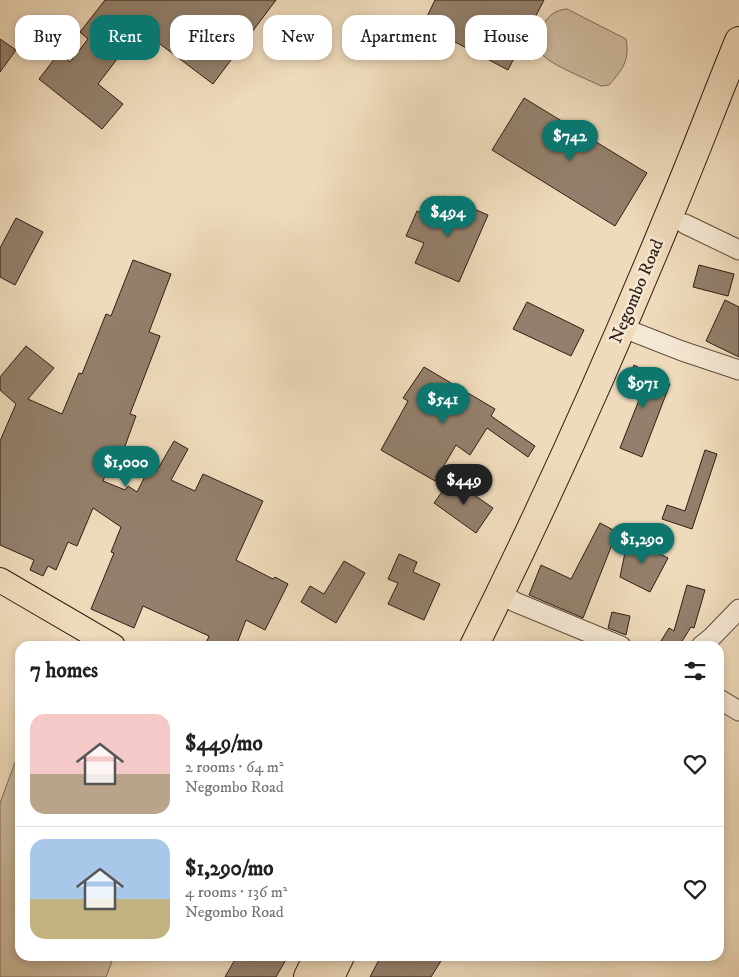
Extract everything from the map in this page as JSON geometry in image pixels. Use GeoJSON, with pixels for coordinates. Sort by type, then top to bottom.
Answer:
{"type":"FeatureCollection","features":[{"type":"Feature","properties":{"kind":"highway","name":"Negombo Road"},"geometry":{"type":"LineString","coordinates":[[494,641],[507,597],[668,219],[739,41]]}},
{"type":"Feature","properties":{"kind":"highway","name":"Negombo Road"},"geometry":{"type":"LineString","coordinates":[[477,641],[507,597],[636,333],[684,224],[739,87]]}},
{"type":"Feature","properties":{"kind":"highway"},"geometry":{"type":"LineString","coordinates":[[308,977],[316,961]]}},
{"type":"Feature","properties":{"kind":"highway"},"geometry":{"type":"LineString","coordinates":[[330,977],[338,961]]}},
{"type":"Feature","properties":{"kind":"main road"},"geometry":{"type":"LineString","coordinates":[[0,580],[105,641]]}},
{"type":"Feature","properties":{"kind":"street"},"geometry":{"type":"LineString","coordinates":[[684,224],[739,250]]}},
{"type":"Feature","properties":{"kind":"street"},"geometry":{"type":"LineString","coordinates":[[636,333],[739,370]]}},
{"type":"Feature","properties":{"kind":"street"},"geometry":{"type":"LineString","coordinates":[[507,597],[609,641]]}},
{"type":"Feature","properties":{"kind":"street"},"geometry":{"type":"LineString","coordinates":[[707,641],[739,609]]}},
{"type":"Feature","properties":{"kind":"street"},"geometry":{"type":"LineString","coordinates":[[724,702],[739,711]]}},
{"type":"Feature","properties":{"kind":"shaded area"},"geometry":{"type":"Polygon","coordinates":[[[567,9],[626,39],[626,59],[618,74],[609,85],[601,86],[547,59],[547,19],[559,11],[567,9]]]}},
{"type":"Feature","properties":{"kind":"shaded area"},"geometry":{"type":"Polygon","coordinates":[[[15,762],[15,961],[112,961],[106,977],[0,977],[0,803],[15,762]]]}},
{"type":"Feature","properties":{"kind":"building"},"geometry":{"type":"Polygon","coordinates":[[[105,0],[276,0],[253,31],[253,15],[170,15],[170,52],[160,44],[160,15],[93,15],[105,0]]]}},
{"type":"Feature","properties":{"kind":"building"},"geometry":{"type":"Polygon","coordinates":[[[435,0],[544,0],[536,15],[465,15],[465,47],[455,42],[455,15],[428,15],[435,0]]]}},
{"type":"Feature","properties":{"kind":"building"},"geometry":{"type":"Polygon","coordinates":[[[90,19],[90,60],[116,60],[98,84],[123,104],[102,129],[39,79],[54,60],[68,60],[70,62],[72,60],[80,60],[80,49],[88,39],[80,32],[90,19]]]}},
{"type":"Feature","properties":{"kind":"building"},"geometry":{"type":"Polygon","coordinates":[[[0,39],[15,49],[15,51],[0,72],[0,39]]]}},
{"type":"Feature","properties":{"kind":"building"},"geometry":{"type":"Polygon","coordinates":[[[181,60],[231,60],[213,84],[181,60]]]}},
{"type":"Feature","properties":{"kind":"building"},"geometry":{"type":"Polygon","coordinates":[[[489,60],[513,60],[508,70],[489,60]]]}},
{"type":"Feature","properties":{"kind":"building"},"geometry":{"type":"Polygon","coordinates":[[[524,98],[647,173],[615,226],[492,150],[524,98]]]}},
{"type":"Feature","properties":{"kind":"building"},"geometry":{"type":"Polygon","coordinates":[[[444,196],[488,215],[459,282],[415,263],[424,243],[406,236],[417,211],[434,219],[444,196]]]}},
{"type":"Feature","properties":{"kind":"building"},"geometry":{"type":"Polygon","coordinates":[[[16,218],[43,232],[15,285],[0,277],[0,248],[16,218]]]}},
{"type":"Feature","properties":{"kind":"building"},"geometry":{"type":"Polygon","coordinates":[[[133,260],[171,274],[149,332],[160,336],[130,414],[136,416],[124,449],[117,446],[103,481],[125,490],[128,486],[137,492],[149,469],[156,472],[174,441],[188,449],[171,480],[195,491],[203,474],[263,501],[236,560],[273,579],[275,577],[288,584],[265,630],[246,620],[238,641],[207,641],[209,636],[143,606],[134,628],[91,609],[114,553],[111,552],[121,527],[93,508],[77,546],[68,542],[56,570],[48,566],[43,576],[30,570],[34,560],[0,545],[0,441],[16,404],[0,390],[0,377],[26,346],[54,368],[28,399],[62,414],[79,373],[82,374],[106,314],[111,316],[133,260]]]}},
{"type":"Feature","properties":{"kind":"building"},"geometry":{"type":"Polygon","coordinates":[[[699,265],[734,274],[728,296],[693,287],[699,265]]]}},
{"type":"Feature","properties":{"kind":"building"},"geometry":{"type":"Polygon","coordinates":[[[725,300],[739,307],[739,357],[706,341],[725,300]]]}},
{"type":"Feature","properties":{"kind":"building"},"geometry":{"type":"Polygon","coordinates":[[[527,302],[584,330],[571,356],[513,329],[527,302]]]}},
{"type":"Feature","properties":{"kind":"building"},"geometry":{"type":"Polygon","coordinates":[[[634,365],[670,384],[642,457],[620,448],[639,400],[623,393],[634,365]]]}},
{"type":"Feature","properties":{"kind":"building"},"geometry":{"type":"Polygon","coordinates":[[[424,367],[495,409],[491,416],[535,446],[528,457],[487,428],[470,455],[456,445],[435,481],[381,450],[408,401],[403,398],[424,367]]]}},
{"type":"Feature","properties":{"kind":"building"},"geometry":{"type":"Polygon","coordinates":[[[705,450],[717,454],[692,529],[662,519],[667,505],[685,511],[705,450]]]}},
{"type":"Feature","properties":{"kind":"building"},"geometry":{"type":"Polygon","coordinates":[[[451,479],[493,508],[476,533],[434,503],[451,479]]]}},
{"type":"Feature","properties":{"kind":"building"},"geometry":{"type":"Polygon","coordinates":[[[600,523],[617,532],[583,618],[529,595],[541,565],[571,579],[600,523]]]}},
{"type":"Feature","properties":{"kind":"building"},"geometry":{"type":"Polygon","coordinates":[[[628,538],[668,558],[650,592],[620,577],[628,538]]]}},
{"type":"Feature","properties":{"kind":"building"},"geometry":{"type":"Polygon","coordinates":[[[399,554],[417,562],[413,572],[440,584],[424,620],[388,604],[398,583],[388,579],[399,554]]]}},
{"type":"Feature","properties":{"kind":"building"},"geometry":{"type":"Polygon","coordinates":[[[344,561],[365,573],[336,623],[301,602],[310,586],[324,594],[344,561]]]}},
{"type":"Feature","properties":{"kind":"building"},"geometry":{"type":"Polygon","coordinates":[[[687,585],[705,590],[694,628],[691,627],[682,641],[661,641],[669,628],[674,631],[687,585]]]}},
{"type":"Feature","properties":{"kind":"building"},"geometry":{"type":"Polygon","coordinates":[[[612,612],[630,616],[626,635],[608,628],[612,612]]]}},
{"type":"Feature","properties":{"kind":"building"},"geometry":{"type":"Polygon","coordinates":[[[234,961],[285,961],[276,977],[225,977],[234,961]]]}},
{"type":"Feature","properties":{"kind":"building"},"geometry":{"type":"Polygon","coordinates":[[[378,961],[441,961],[431,977],[370,977],[378,961]]]}}]}
